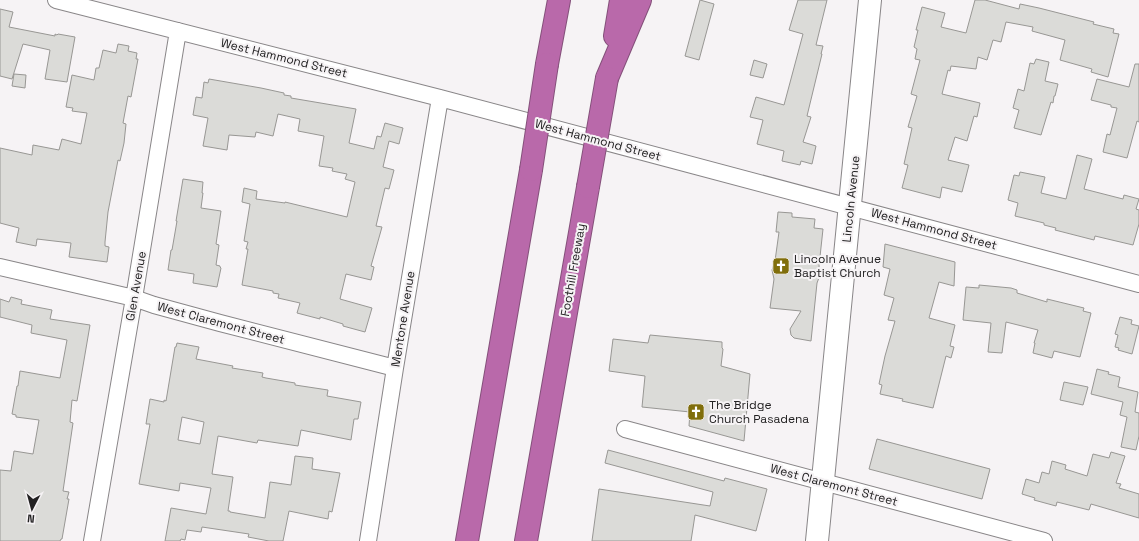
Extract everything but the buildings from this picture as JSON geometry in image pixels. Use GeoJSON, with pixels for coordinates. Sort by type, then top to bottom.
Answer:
{"type":"FeatureCollection","features":[{"type":"Feature","properties":{"kind":"highway"},"geometry":{"type":"LineString","coordinates":[[547,64],[549,0]]}},
{"type":"Feature","properties":{"kind":"highway"},"geometry":{"type":"LineString","coordinates":[[467,541],[531,170],[558,0]]}},
{"type":"Feature","properties":{"kind":"highway","name":"Foothill Freeway"},"geometry":{"type":"LineString","coordinates":[[526,541],[621,0]]}},
{"type":"Feature","properties":{"kind":"highway"},"geometry":{"type":"LineString","coordinates":[[607,78],[640,0]]}},
{"type":"Feature","properties":{"kind":"main road","name":"Lincoln Avenue"},"geometry":{"type":"LineString","coordinates":[[817,541],[870,0]]}},
{"type":"Feature","properties":{"kind":"street","name":"West Hammond Street"},"geometry":{"type":"LineString","coordinates":[[56,0],[440,98],[1139,284]]}},
{"type":"Feature","properties":{"kind":"street","name":"Glen Avenue"},"geometry":{"type":"LineString","coordinates":[[92,541],[178,31]]}},
{"type":"Feature","properties":{"kind":"street","name":"Mentone Avenue"},"geometry":{"type":"LineString","coordinates":[[368,541],[440,98]]}},
{"type":"Feature","properties":{"kind":"street","name":"West Claremont Street"},"geometry":{"type":"LineString","coordinates":[[0,267],[134,298],[212,321],[395,368]]}},
{"type":"Feature","properties":{"kind":"street","name":"West Claremont Street"},"geometry":{"type":"LineString","coordinates":[[625,429],[1044,541]]}},
{"type":"Feature","properties":{"kind":"place","name":"Lincoln Avenue Baptist Church"},"geometry":{"type":"Point","coordinates":[781,266]}},
{"type":"Feature","properties":{"kind":"place","name":"The Bridge Church Pasadena"},"geometry":{"type":"Point","coordinates":[696,412]}}]}
